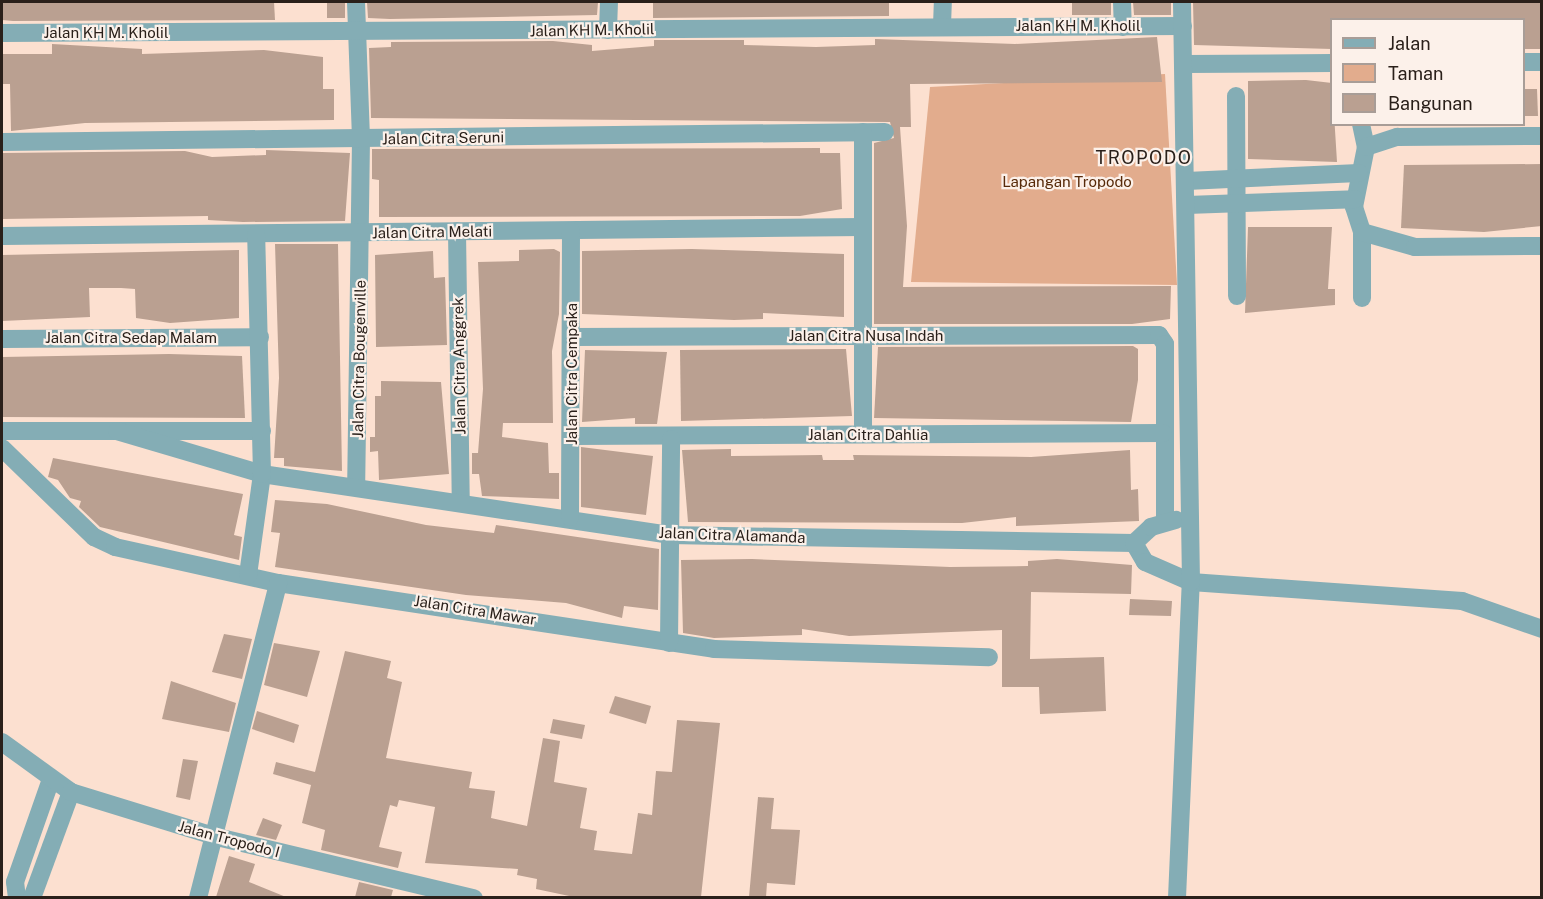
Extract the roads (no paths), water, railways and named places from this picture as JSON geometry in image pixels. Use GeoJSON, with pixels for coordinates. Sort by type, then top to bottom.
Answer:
{"type":"FeatureCollection","features":[{"type":"Feature","properties":{"kind":"street","name":"Jalan Citra Bougenville"},"geometry":{"type":"LineString","coordinates":[[356,2],[361,139],[356,485]]}},
{"type":"Feature","properties":{"kind":"street"},"geometry":{"type":"LineString","coordinates":[[608,30],[609,2]]}},
{"type":"Feature","properties":{"kind":"street"},"geometry":{"type":"LineString","coordinates":[[942,26],[943,2]]}},
{"type":"Feature","properties":{"kind":"street"},"geometry":{"type":"LineString","coordinates":[[1122,2],[1123,27]]}},
{"type":"Feature","properties":{"kind":"street"},"geometry":{"type":"LineString","coordinates":[[1177,897],[1191,582],[1186,64],[1182,2]]}},
{"type":"Feature","properties":{"kind":"street","name":"Jalan KH M. Kholil"},"geometry":{"type":"LineString","coordinates":[[2,33],[357,34],[942,26],[1183,26]]}},
{"type":"Feature","properties":{"kind":"street"},"geometry":{"type":"LineString","coordinates":[[1525,62],[1542,62]]}},
{"type":"Feature","properties":{"kind":"street"},"geometry":{"type":"LineString","coordinates":[[1186,64],[1330,63]]}},
{"type":"Feature","properties":{"kind":"street"},"geometry":{"type":"LineString","coordinates":[[1236,96],[1237,296]]}},
{"type":"Feature","properties":{"kind":"street"},"geometry":{"type":"LineString","coordinates":[[1361,126],[1366,147],[1354,199],[1362,232],[1362,298]]}},
{"type":"Feature","properties":{"kind":"street"},"geometry":{"type":"LineString","coordinates":[[863,132],[863,433]]}},
{"type":"Feature","properties":{"kind":"street","name":"Jalan Citra Seruni"},"geometry":{"type":"LineString","coordinates":[[2,142],[885,132]]}},
{"type":"Feature","properties":{"kind":"street"},"geometry":{"type":"LineString","coordinates":[[1366,147],[1397,137],[1542,136]]}},
{"type":"Feature","properties":{"kind":"street"},"geometry":{"type":"LineString","coordinates":[[1187,181],[1359,173]]}},
{"type":"Feature","properties":{"kind":"street"},"geometry":{"type":"LineString","coordinates":[[1187,205],[1354,199]]}},
{"type":"Feature","properties":{"kind":"street","name":"Jalan Citra Melati"},"geometry":{"type":"LineString","coordinates":[[2,236],[256,236],[361,232],[863,227]]}},
{"type":"Feature","properties":{"kind":"street","name":"Jalan Citra Anggrek"},"geometry":{"type":"LineString","coordinates":[[457,231],[460,501]]}},
{"type":"Feature","properties":{"kind":"street","name":"Jalan Citra Cempaka"},"geometry":{"type":"LineString","coordinates":[[570,517],[573,436],[571,231]]}},
{"type":"Feature","properties":{"kind":"street"},"geometry":{"type":"LineString","coordinates":[[1362,232],[1415,247],[1542,246]]}},
{"type":"Feature","properties":{"kind":"street"},"geometry":{"type":"LineString","coordinates":[[248,575],[262,474],[256,236]]}},
{"type":"Feature","properties":{"kind":"street","name":"Jalan Citra Nusa Indah"},"geometry":{"type":"LineString","coordinates":[[572,337],[1159,335],[1165,344],[1163,433]]}},
{"type":"Feature","properties":{"kind":"street","name":"Jalan Citra Sedap Malam"},"geometry":{"type":"LineString","coordinates":[[2,339],[260,337]]}},
{"type":"Feature","properties":{"kind":"street"},"geometry":{"type":"LineString","coordinates":[[2,431],[262,431]]}},
{"type":"Feature","properties":{"kind":"street","name":"Jalan Citra Alamanda"},"geometry":{"type":"LineString","coordinates":[[117,431],[262,474],[356,485],[570,517],[669,536],[1134,543]]}},
{"type":"Feature","properties":{"kind":"street","name":"Jalan Citra Dahlia"},"geometry":{"type":"LineString","coordinates":[[573,436],[671,439],[863,433],[1163,433]]}},
{"type":"Feature","properties":{"kind":"street"},"geometry":{"type":"LineString","coordinates":[[1163,433],[1165,521]]}},
{"type":"Feature","properties":{"kind":"street"},"geometry":{"type":"LineString","coordinates":[[669,643],[671,439]]}},
{"type":"Feature","properties":{"kind":"street","name":"Jalan Citra Mawar"},"geometry":{"type":"LineString","coordinates":[[4,458],[94,537],[115,547],[278,583],[347,589],[669,643],[989,657]]}},
{"type":"Feature","properties":{"kind":"street"},"geometry":{"type":"LineString","coordinates":[[1189,520],[1165,521],[1134,543],[1145,562],[1191,582],[1462,601],[1542,629]]}},
{"type":"Feature","properties":{"kind":"street"},"geometry":{"type":"LineString","coordinates":[[198,897],[217,837],[278,583]]}},
{"type":"Feature","properties":{"kind":"street","name":"Jalan Tropodo I"},"geometry":{"type":"LineString","coordinates":[[2,742],[50,782],[71,792],[217,837],[465,896]]}},
{"type":"Feature","properties":{"kind":"street"},"geometry":{"type":"LineString","coordinates":[[17,897],[15,882],[50,782]]}},
{"type":"Feature","properties":{"kind":"street"},"geometry":{"type":"LineString","coordinates":[[32,897],[71,792]]}},
{"type":"Feature","properties":{"kind":"district","name":"TROPODO"},"geometry":{"type":"Point","coordinates":[1144,158]}},
{"type":"Feature","properties":{"kind":"park label","name":"Lapangan Tropodo"},"geometry":{"type":"Point","coordinates":[1067,182]}}]}
